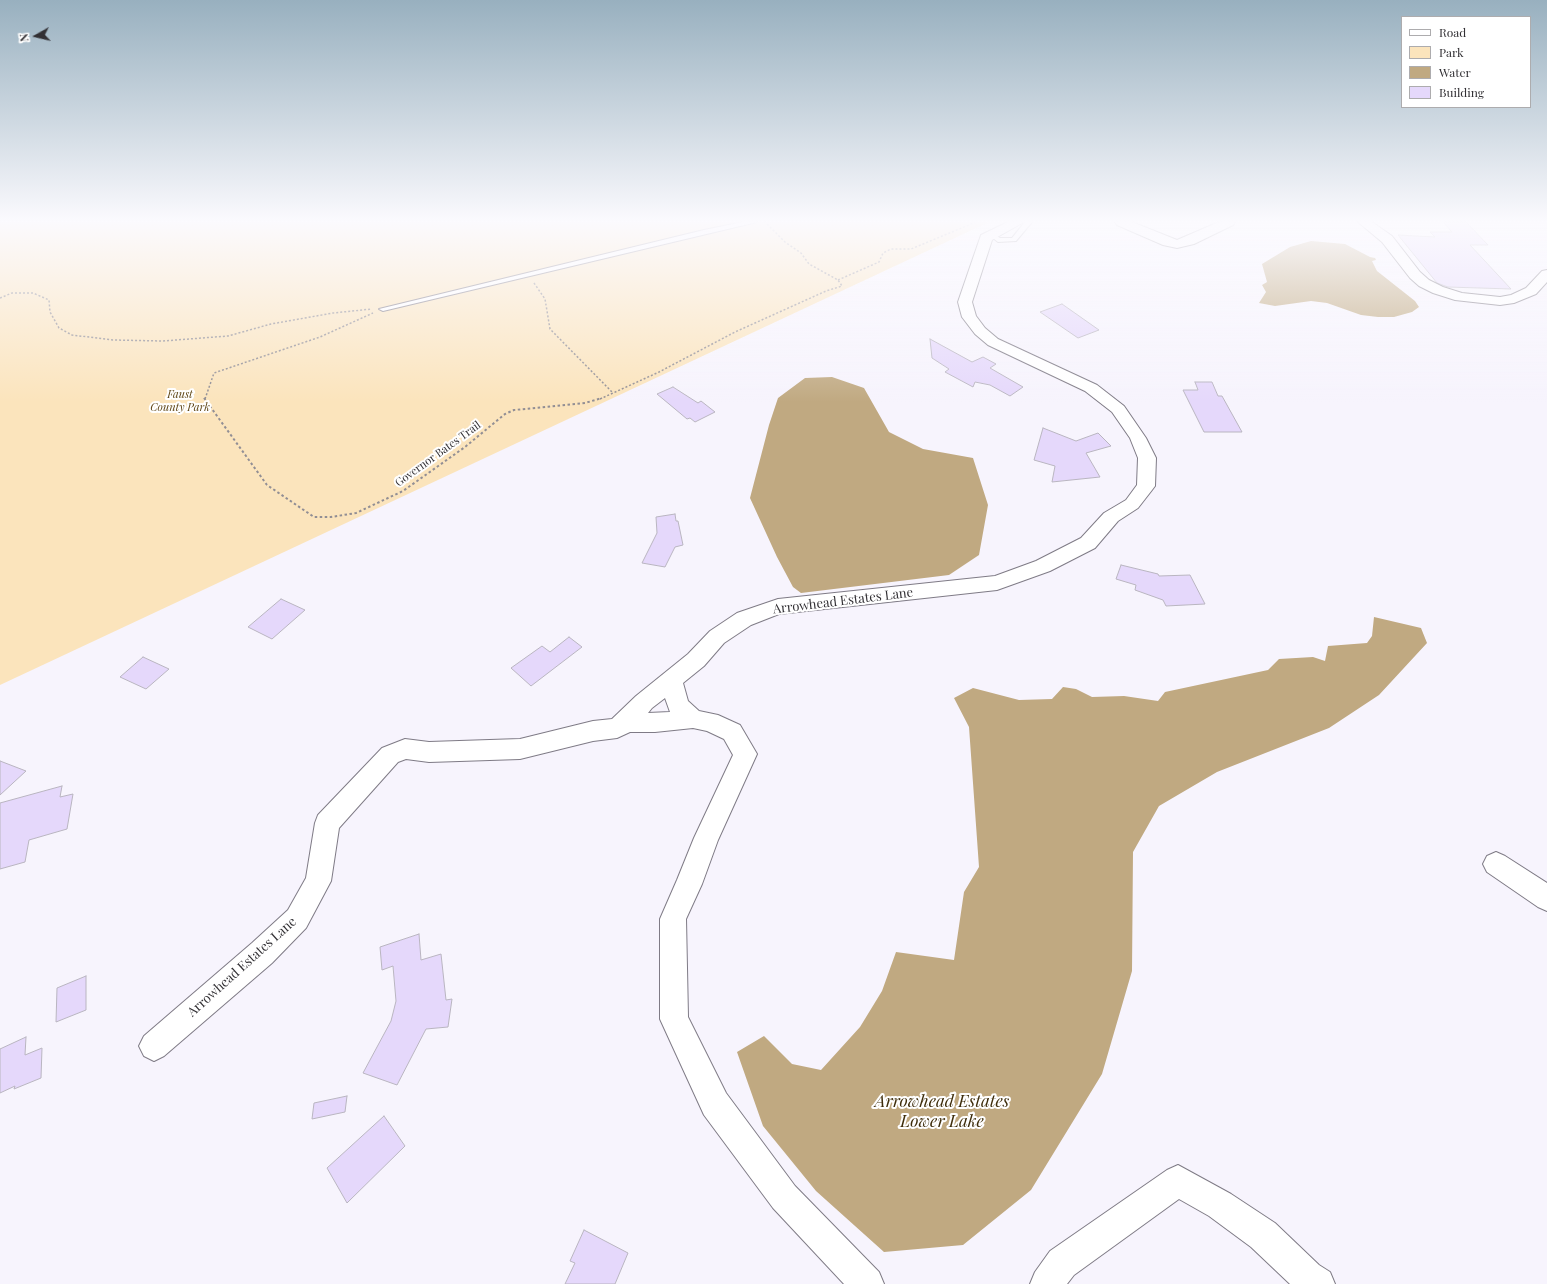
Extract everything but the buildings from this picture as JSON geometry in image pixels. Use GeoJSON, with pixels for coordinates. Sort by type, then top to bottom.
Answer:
{"type":"FeatureCollection","features":[{"type":"Feature","properties":{"kind":"street","name":"Arrowhead Estates Lane"},"geometry":{"type":"LineString","coordinates":[[154,1046],[262,953],[297,919],[318,881],[327,823],[365,780],[390,755],[405,749],[428,752],[520,749],[593,731],[617,728],[626,722],[644,702],[696,660],[720,635],[744,619],[778,607],[998,583],[1043,566],[1088,543],[1111,517],[1132,504],[1146,486],[1147,458],[1138,438],[1118,409],[1091,388],[1031,362],[993,342],[980,331],[969,317],[965,302],[972,282]]}},
{"type":"Feature","properties":{"kind":"street"},"geometry":{"type":"LineString","coordinates":[[1423,282],[1438,290],[1485,300],[1514,299],[1531,291],[1540,282]]}},
{"type":"Feature","properties":{"kind":"street"},"geometry":{"type":"LineString","coordinates":[[671,681],[678,706],[693,719]]}},
{"type":"Feature","properties":{"kind":"street"},"geometry":{"type":"LineString","coordinates":[[626,722],[655,723],[693,719],[710,722],[732,732],[745,754],[727,796],[706,838],[673,919],[674,1020],[715,1104],[784,1197],[867,1284]]}},
{"type":"Feature","properties":{"kind":"street"},"geometry":{"type":"LineString","coordinates":[[1496,864],[1547,898]]}},
{"type":"Feature","properties":{"kind":"street"},"geometry":{"type":"LineString","coordinates":[[1047,1284],[1062,1263],[1178,1181],[1220,1205],[1262,1235],[1307,1277],[1318,1284]]}},
{"type":"Feature","properties":{"kind":"lane"},"geometry":{"type":"LineString","coordinates":[[383,309],[414,300],[497,282]]}},
{"type":"Feature","properties":{"kind":"path"},"geometry":{"type":"LineString","coordinates":[[534,282],[546,299],[550,329],[613,393]]}},
{"type":"Feature","properties":{"kind":"path","name":"Governor Bates Trail"},"geometry":{"type":"LineString","coordinates":[[383,309],[320,338],[214,373],[204,398],[267,485],[314,516],[331,517],[356,513],[402,491],[465,447],[505,414],[514,410],[585,403],[613,393],[659,372],[735,332],[842,286],[839,282]]}},
{"type":"Feature","properties":{"kind":"path"},"geometry":{"type":"LineString","coordinates":[[0,298],[12,293],[33,293],[49,300],[50,312],[59,328],[72,335],[113,340],[163,341],[214,337],[333,313],[383,309]]}},
{"type":"Feature","properties":{"kind":"green space","name":"Faust County Park"},"geometry":{"type":"Polygon","coordinates":[[[0,282],[861,282],[0,685],[0,282]]]}},
{"type":"Feature","properties":{"kind":"water"},"geometry":{"type":"Polygon","coordinates":[[[1267,282],[1391,282],[1415,301],[1419,307],[1412,312],[1394,317],[1378,317],[1361,315],[1327,303],[1311,301],[1275,306],[1259,303],[1266,292],[1262,285],[1267,282]]]}},
{"type":"Feature","properties":{"kind":"water"},"geometry":{"type":"Polygon","coordinates":[[[832,377],[864,388],[889,432],[923,449],[973,458],[988,505],[979,555],[949,575],[801,593],[793,587],[777,557],[750,498],[769,425],[778,398],[805,378],[832,377]]]}},
{"type":"Feature","properties":{"kind":"water","name":"Arrowhead Estates Lower Lake"},"geometry":{"type":"Polygon","coordinates":[[[1374,617],[1421,628],[1427,643],[1379,695],[1329,728],[1217,772],[1159,806],[1133,852],[1132,971],[1102,1074],[1031,1190],[963,1245],[884,1252],[816,1191],[763,1126],[737,1052],[764,1036],[792,1064],[821,1070],[860,1027],[882,991],[896,952],[954,960],[964,892],[979,867],[969,727],[954,698],[973,688],[1019,700],[1052,699],[1063,687],[1076,689],[1092,697],[1124,696],[1158,701],[1165,692],[1268,670],[1279,659],[1313,657],[1325,661],[1328,646],[1367,643],[1372,636],[1374,617]]]}}]}
